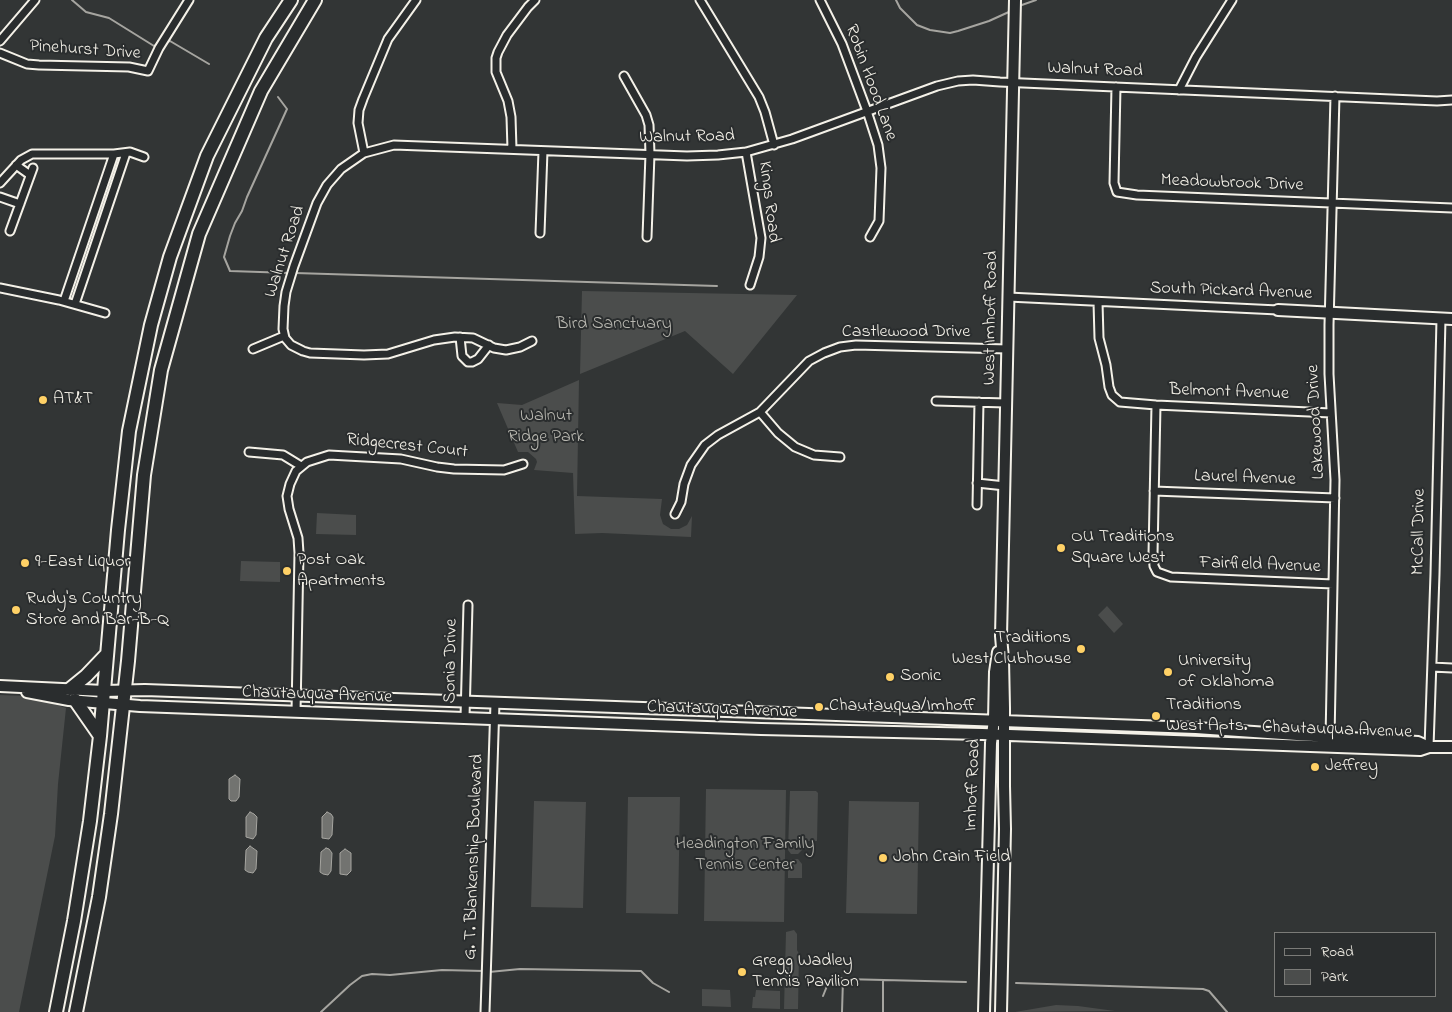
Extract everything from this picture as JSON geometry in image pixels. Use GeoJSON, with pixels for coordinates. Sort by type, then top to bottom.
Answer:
{"type":"FeatureCollection","features":[{"type":"Feature","properties":{"kind":"highway"},"geometry":{"type":"LineString","coordinates":[[56,1012],[90,821],[129,431],[151,325],[170,257],[207,156],[266,38],[290,0]]}},
{"type":"Feature","properties":{"kind":"highway"},"geometry":{"type":"LineString","coordinates":[[76,1012],[99,897],[114,786],[144,475],[161,370],[199,234],[261,91],[315,0]]}},
{"type":"Feature","properties":{"kind":"highway"},"geometry":{"type":"LineString","coordinates":[[100,736],[73,694],[86,676],[107,654]]}},
{"type":"Feature","properties":{"kind":"main road","name":"West Imhoff Road"},"geometry":{"type":"LineString","coordinates":[[1001,636],[1016,0]]}},
{"type":"Feature","properties":{"kind":"main road","name":"South Pickard Avenue"},"geometry":{"type":"LineString","coordinates":[[1278,310],[1452,319]]}},
{"type":"Feature","properties":{"kind":"main road","name":"Imhoff Road"},"geometry":{"type":"LineString","coordinates":[[1001,636],[995,672],[999,720],[1004,736],[1005,829],[1001,1012]]}},
{"type":"Feature","properties":{"kind":"main road"},"geometry":{"type":"LineString","coordinates":[[0,686],[104,696]]}},
{"type":"Feature","properties":{"kind":"main road","name":"Chautauqua Avenue"},"geometry":{"type":"LineString","coordinates":[[104,696],[124,690],[155,690],[999,720],[1196,728],[1330,742]]}},
{"type":"Feature","properties":{"kind":"main road","name":"Chautauqua Avenue"},"geometry":{"type":"LineString","coordinates":[[104,696],[123,704],[140,706],[296,712],[1004,736],[1418,742],[1429,746],[1452,747]]}},
{"type":"Feature","properties":{"kind":"main road","name":"Imhoff Road"},"geometry":{"type":"LineString","coordinates":[[984,1012],[992,735],[999,720]]}},
{"type":"Feature","properties":{"kind":"street"},"geometry":{"type":"LineString","coordinates":[[0,40],[35,0]]}},
{"type":"Feature","properties":{"kind":"street","name":"Pinehurst Drive"},"geometry":{"type":"LineString","coordinates":[[0,53],[27,64],[129,67],[148,71],[161,44],[189,0]]}},
{"type":"Feature","properties":{"kind":"street"},"geometry":{"type":"LineString","coordinates":[[364,153],[358,123],[359,110],[363,98],[388,39],[416,0]]}},
{"type":"Feature","properties":{"kind":"street"},"geometry":{"type":"LineString","coordinates":[[512,149],[511,117],[508,101],[496,72],[496,58],[507,35],[535,0]]}},
{"type":"Feature","properties":{"kind":"street"},"geometry":{"type":"LineString","coordinates":[[700,0],[759,97],[774,145]]}},
{"type":"Feature","properties":{"kind":"street","name":"Robin Hood Lane"},"geometry":{"type":"LineString","coordinates":[[820,0],[842,44],[878,145],[881,168],[879,221],[870,237]]}},
{"type":"Feature","properties":{"kind":"street"},"geometry":{"type":"LineString","coordinates":[[1179,90],[1196,57],[1232,0]]}},
{"type":"Feature","properties":{"kind":"street"},"geometry":{"type":"LineString","coordinates":[[624,76],[648,121],[650,154],[648,238]]}},
{"type":"Feature","properties":{"kind":"street","name":"Walnut Road"},"geometry":{"type":"LineString","coordinates":[[284,336],[283,312],[288,284],[317,203],[327,185],[341,169],[364,153],[394,145],[705,156],[746,152],[774,145],[937,86],[973,80],[1437,101],[1452,100]]}},
{"type":"Feature","properties":{"kind":"street","name":"Meadowbrook Drive"},"geometry":{"type":"LineString","coordinates":[[1116,87],[1114,183],[1117,192],[1137,195],[1452,208]]}},
{"type":"Feature","properties":{"kind":"street","name":"Lakewood Drive"},"geometry":{"type":"LineString","coordinates":[[1330,742],[1335,454],[1330,374],[1329,312],[1335,96]]}},
{"type":"Feature","properties":{"kind":"street"},"geometry":{"type":"LineString","coordinates":[[540,233],[543,151]]}},
{"type":"Feature","properties":{"kind":"street","name":"Kings Road"},"geometry":{"type":"LineString","coordinates":[[746,152],[761,238],[759,257],[750,285]]}},
{"type":"Feature","properties":{"kind":"street"},"geometry":{"type":"LineString","coordinates":[[0,183],[27,155],[38,153],[126,153],[144,157]]}},
{"type":"Feature","properties":{"kind":"street"},"geometry":{"type":"LineString","coordinates":[[75,304],[126,153]]}},
{"type":"Feature","properties":{"kind":"street"},"geometry":{"type":"LineString","coordinates":[[64,301],[114,154]]}},
{"type":"Feature","properties":{"kind":"street"},"geometry":{"type":"LineString","coordinates":[[10,231],[32,171],[16,166]]}},
{"type":"Feature","properties":{"kind":"street"},"geometry":{"type":"LineString","coordinates":[[0,197],[20,204]]}},
{"type":"Feature","properties":{"kind":"street"},"geometry":{"type":"LineString","coordinates":[[0,288],[64,301],[105,313]]}},
{"type":"Feature","properties":{"kind":"street","name":"South Pickard Avenue"},"geometry":{"type":"LineString","coordinates":[[1008,297],[1278,310]]}},
{"type":"Feature","properties":{"kind":"street","name":"Belmont Avenue"},"geometry":{"type":"LineString","coordinates":[[1098,302],[1099,338],[1110,392],[1120,402],[1332,413]]}},
{"type":"Feature","properties":{"kind":"street","name":"McCall Drive"},"geometry":{"type":"LineString","coordinates":[[1429,746],[1441,318]]}},
{"type":"Feature","properties":{"kind":"street"},"geometry":{"type":"LineString","coordinates":[[254,349],[284,336],[291,345],[310,353],[364,355],[388,354],[434,340],[460,337],[473,338],[500,349],[513,350],[532,341]]}},
{"type":"Feature","properties":{"kind":"street"},"geometry":{"type":"LineString","coordinates":[[460,337],[462,356],[468,362],[478,359],[489,345]]}},
{"type":"Feature","properties":{"kind":"street","name":"Castlewood Drive"},"geometry":{"type":"LineString","coordinates":[[675,514],[681,502],[691,465],[701,450],[718,435],[760,412],[809,361],[831,349],[868,345],[1008,350]]}},
{"type":"Feature","properties":{"kind":"street"},"geometry":{"type":"LineString","coordinates":[[936,401],[1006,403]]}},
{"type":"Feature","properties":{"kind":"street"},"geometry":{"type":"LineString","coordinates":[[977,505],[979,402]]}},
{"type":"Feature","properties":{"kind":"street"},"geometry":{"type":"LineString","coordinates":[[1154,490],[1156,405]]}},
{"type":"Feature","properties":{"kind":"street"},"geometry":{"type":"LineString","coordinates":[[760,412],[778,433],[795,447],[814,455],[840,457]]}},
{"type":"Feature","properties":{"kind":"street"},"geometry":{"type":"LineString","coordinates":[[249,452],[283,455],[301,466],[296,470],[287,496],[288,509],[298,538],[299,553],[296,712]]}},
{"type":"Feature","properties":{"kind":"street","name":"Ridgecrest Court"},"geometry":{"type":"LineString","coordinates":[[301,466],[314,459],[329,455],[402,458],[437,467],[454,469],[504,470],[523,464]]}},
{"type":"Feature","properties":{"kind":"street"},"geometry":{"type":"LineString","coordinates":[[977,483],[1004,486]]}},
{"type":"Feature","properties":{"kind":"street","name":"Laurel Avenue"},"geometry":{"type":"LineString","coordinates":[[1154,490],[1335,498]]}},
{"type":"Feature","properties":{"kind":"street","name":"Fairfield Avenue"},"geometry":{"type":"LineString","coordinates":[[1154,490],[1154,566],[1157,572],[1164,576],[1171,578],[1333,584]]}},
{"type":"Feature","properties":{"kind":"street","name":"Sonia Drive"},"geometry":{"type":"LineString","coordinates":[[465,718],[468,605]]}},
{"type":"Feature","properties":{"kind":"street"},"geometry":{"type":"LineString","coordinates":[[1432,667],[1452,668]]}},
{"type":"Feature","properties":{"kind":"street","name":"G. T. Blankenship Boulevard"},"geometry":{"type":"LineString","coordinates":[[485,1012],[495,703]]}},
{"type":"Feature","properties":{"kind":"green space","name":"Bird Sanctuary"},"geometry":{"type":"Polygon","coordinates":[[[582,291],[797,295],[733,374],[685,331],[580,374],[582,291]]]}},
{"type":"Feature","properties":{"kind":"green space","name":"Walnut Ridge Park"},"geometry":{"type":"Polygon","coordinates":[[[579,380],[577,496],[662,499],[660,515],[663,524],[671,529],[679,529],[687,525],[692,516],[691,537],[602,533],[575,534],[573,473],[534,470],[537,462],[536,459],[528,452],[518,452],[497,403],[522,405],[579,380]]]}},
{"type":"Feature","properties":{"kind":"green space"},"geometry":{"type":"Polygon","coordinates":[[[317,513],[356,515],[356,535],[316,534],[317,513]]]}},
{"type":"Feature","properties":{"kind":"green space"},"geometry":{"type":"Polygon","coordinates":[[[241,561],[280,562],[280,582],[240,581],[241,561]]]}},
{"type":"Feature","properties":{"kind":"green space"},"geometry":{"type":"Polygon","coordinates":[[[1107,606],[1123,624],[1114,633],[1098,615],[1107,606]]]}},
{"type":"Feature","properties":{"kind":"green space"},"geometry":{"type":"Polygon","coordinates":[[[0,695],[27,696],[66,708],[55,836],[19,1012],[0,1012],[0,695]]]}},
{"type":"Feature","properties":{"kind":"green space","name":"Headington Family Tennis Center"},"geometry":{"type":"Polygon","coordinates":[[[706,789],[786,790],[784,922],[704,921],[706,789]]]}},
{"type":"Feature","properties":{"kind":"green space"},"geometry":{"type":"Polygon","coordinates":[[[790,791],[816,791],[818,793],[817,841],[808,841],[808,849],[803,849],[798,854],[791,854],[788,850],[790,791]]]}},
{"type":"Feature","properties":{"kind":"green space"},"geometry":{"type":"Polygon","coordinates":[[[628,797],[680,797],[678,914],[626,913],[628,797]]]}},
{"type":"Feature","properties":{"kind":"green space"},"geometry":{"type":"Polygon","coordinates":[[[534,801],[586,802],[583,908],[531,907],[534,801]]]}},
{"type":"Feature","properties":{"kind":"green space","name":"John Crain Field"},"geometry":{"type":"Polygon","coordinates":[[[849,801],[919,802],[917,914],[846,913],[849,801]]]}},
{"type":"Feature","properties":{"kind":"green space"},"geometry":{"type":"Polygon","coordinates":[[[791,859],[798,859],[802,864],[802,878],[788,878],[788,862],[791,859]]]}},
{"type":"Feature","properties":{"kind":"green space"},"geometry":{"type":"Polygon","coordinates":[[[794,930],[797,934],[797,950],[799,954],[798,1009],[784,1009],[786,932],[794,930]]]}},
{"type":"Feature","properties":{"kind":"green space"},"geometry":{"type":"Polygon","coordinates":[[[702,989],[730,990],[731,1007],[702,1006],[702,989]]]}},
{"type":"Feature","properties":{"kind":"green space"},"geometry":{"type":"Polygon","coordinates":[[[756,990],[780,991],[780,1009],[752,1008],[756,990]]]}},
{"type":"Feature","properties":{"kind":"green space"},"geometry":{"type":"Polygon","coordinates":[[[1056,1005],[1078,1006],[1115,1011],[1015,1012],[1056,1005]]]}},
{"type":"Feature","properties":{"kind":"shaded area"},"geometry":{"type":"Polygon","coordinates":[[[235,775],[240,779],[239,797],[236,801],[231,801],[229,799],[229,779],[235,775]]]}},
{"type":"Feature","properties":{"kind":"shaded area"},"geometry":{"type":"Polygon","coordinates":[[[250,812],[257,817],[256,835],[253,839],[246,837],[246,817],[250,812]]]}},
{"type":"Feature","properties":{"kind":"shaded area"},"geometry":{"type":"Polygon","coordinates":[[[327,812],[333,817],[332,835],[329,839],[322,838],[322,817],[327,812]]]}},
{"type":"Feature","properties":{"kind":"shaded area"},"geometry":{"type":"Polygon","coordinates":[[[250,846],[257,851],[256,869],[253,873],[245,870],[246,850],[250,846]]]}},
{"type":"Feature","properties":{"kind":"shaded area"},"geometry":{"type":"Polygon","coordinates":[[[326,848],[332,853],[331,871],[328,875],[320,872],[321,852],[326,848]]]}},
{"type":"Feature","properties":{"kind":"shaded area"},"geometry":{"type":"Polygon","coordinates":[[[345,849],[351,853],[351,871],[347,875],[340,874],[340,853],[345,849]]]}},
{"type":"Feature","properties":{"kind":"waterway"},"geometry":{"type":"LineString","coordinates":[[72,0],[86,12],[109,18],[154,46],[159,44]]}},
{"type":"Feature","properties":{"kind":"waterway"},"geometry":{"type":"LineString","coordinates":[[896,0],[900,8],[917,25],[930,30],[950,33],[989,21],[1011,11]]}},
{"type":"Feature","properties":{"kind":"waterway"},"geometry":{"type":"LineString","coordinates":[[1019,6],[1036,0]]}},
{"type":"Feature","properties":{"kind":"waterway"},"geometry":{"type":"LineString","coordinates":[[166,42],[170,41],[209,64]]}},
{"type":"Feature","properties":{"kind":"waterway"},"geometry":{"type":"LineString","coordinates":[[278,97],[287,109],[235,223],[224,257],[230,271],[290,273]]}},
{"type":"Feature","properties":{"kind":"waterway"},"geometry":{"type":"LineString","coordinates":[[295,273],[717,286]]}},
{"type":"Feature","properties":{"kind":"waterway"},"geometry":{"type":"LineString","coordinates":[[489,972],[520,969],[641,971],[653,983],[669,992]]}},
{"type":"Feature","properties":{"kind":"waterway"},"geometry":{"type":"LineString","coordinates":[[321,1012],[362,976],[442,970],[484,971]]}},
{"type":"Feature","properties":{"kind":"waterway"},"geometry":{"type":"LineString","coordinates":[[823,996],[827,986],[833,979],[838,977],[843,979],[966,982]]}},
{"type":"Feature","properties":{"kind":"waterway"},"geometry":{"type":"LineString","coordinates":[[842,1012],[843,979]]}},
{"type":"Feature","properties":{"kind":"waterway"},"geometry":{"type":"LineString","coordinates":[[883,980],[883,1012]]}},
{"type":"Feature","properties":{"kind":"waterway"},"geometry":{"type":"LineString","coordinates":[[1016,983],[1203,989],[1209,991],[1227,1012]]}},
{"type":"Feature","properties":{"kind":"place","name":"AT&T"},"geometry":{"type":"Point","coordinates":[43,400]}},
{"type":"Feature","properties":{"kind":"place","name":"OU Traditions Square West"},"geometry":{"type":"Point","coordinates":[1061,548]}},
{"type":"Feature","properties":{"kind":"place","name":"9-East Liquor"},"geometry":{"type":"Point","coordinates":[25,563]}},
{"type":"Feature","properties":{"kind":"place","name":"Post Oak Apartments"},"geometry":{"type":"Point","coordinates":[287,571]}},
{"type":"Feature","properties":{"kind":"place","name":"Rudy's Country Store and Bar-B-Q"},"geometry":{"type":"Point","coordinates":[16,610]}},
{"type":"Feature","properties":{"kind":"place","name":"Traditions West Clubhouse"},"geometry":{"type":"Point","coordinates":[1081,649]}},
{"type":"Feature","properties":{"kind":"place","name":"University of Oklahoma"},"geometry":{"type":"Point","coordinates":[1168,672]}},
{"type":"Feature","properties":{"kind":"place","name":"Sonic"},"geometry":{"type":"Point","coordinates":[890,677]}},
{"type":"Feature","properties":{"kind":"place","name":"Chautauqua/Imhoff"},"geometry":{"type":"Point","coordinates":[819,707]}},
{"type":"Feature","properties":{"kind":"place","name":"Traditions West Apts."},"geometry":{"type":"Point","coordinates":[1156,716]}},
{"type":"Feature","properties":{"kind":"place","name":"Jeffrey"},"geometry":{"type":"Point","coordinates":[1315,767]}},
{"type":"Feature","properties":{"kind":"place","name":"John Crain Field"},"geometry":{"type":"Point","coordinates":[883,858]}},
{"type":"Feature","properties":{"kind":"place","name":"Gregg Wadley Tennis Pavilion"},"geometry":{"type":"Point","coordinates":[742,972]}}]}
